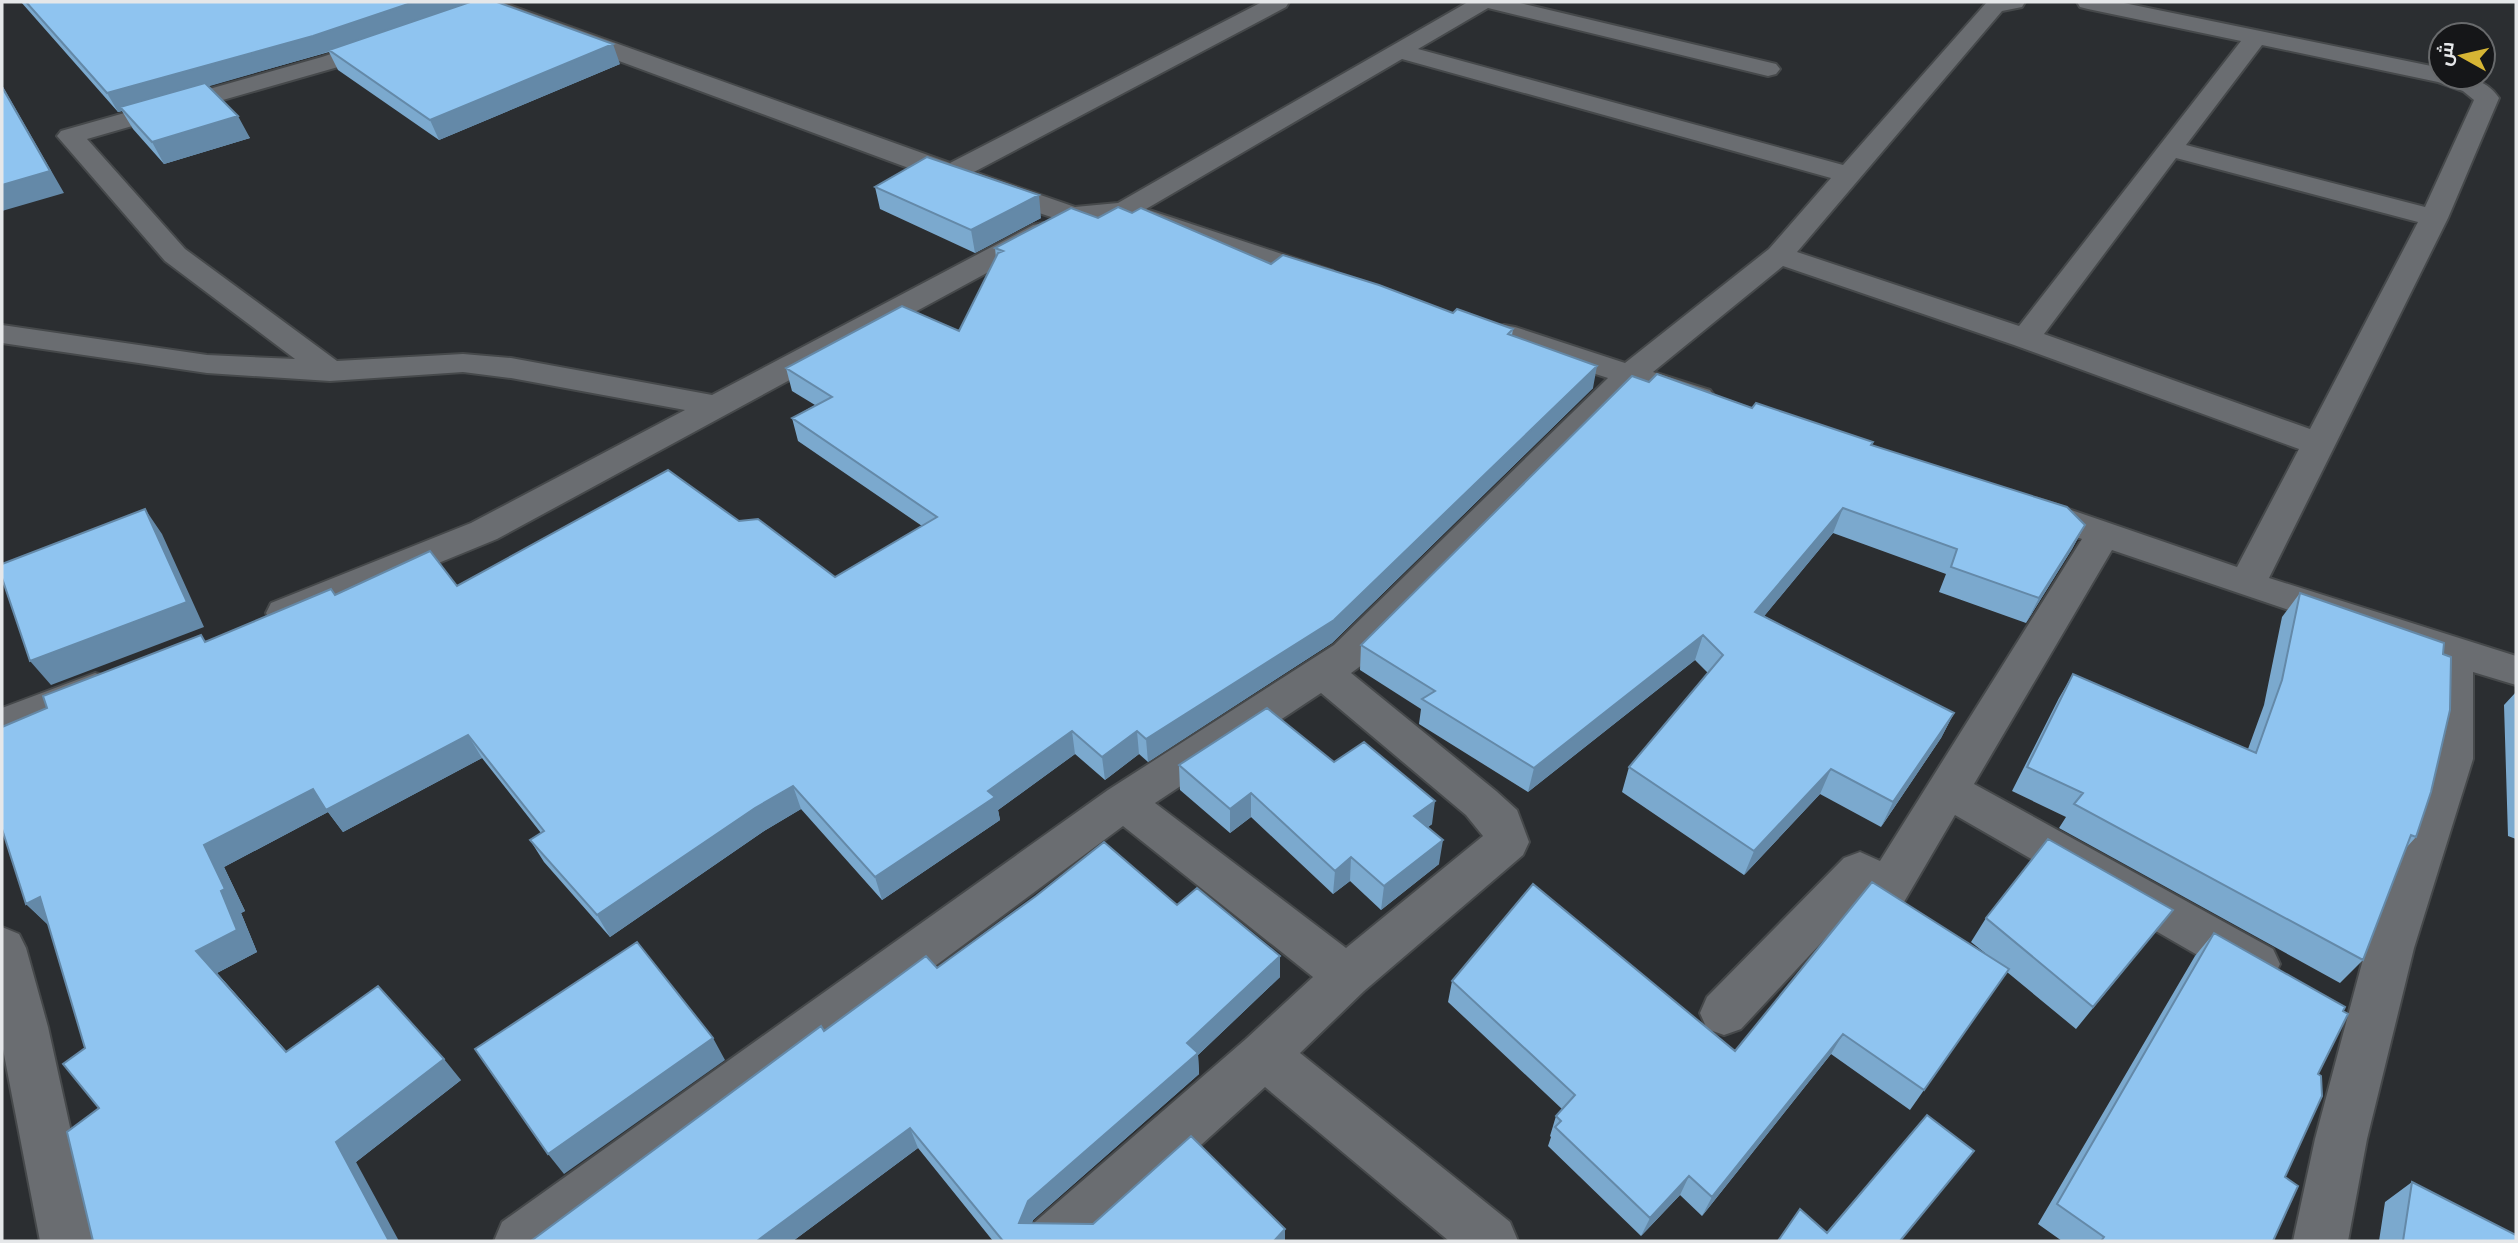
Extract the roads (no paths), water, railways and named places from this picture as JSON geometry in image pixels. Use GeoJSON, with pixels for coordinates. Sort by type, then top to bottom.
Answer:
{"type":"FeatureCollection","features":[{"type":"Feature","properties":{"kind":"street"},"geometry":{"type":"LineString","coordinates":[[950,174],[1278,2]]}},
{"type":"Feature","properties":{"kind":"street"},"geometry":{"type":"LineString","coordinates":[[1124,211],[1483,2]]}},
{"type":"Feature","properties":{"kind":"street"},"geometry":{"type":"LineString","coordinates":[[1490,2],[1768,69]]}},
{"type":"Feature","properties":{"kind":"street"},"geometry":{"type":"LineString","coordinates":[[2088,2],[2427,72]]}},
{"type":"Feature","properties":{"kind":"street"},"geometry":{"type":"LineString","coordinates":[[521,1241],[1123,802],[1348,655],[1630,374],[1779,255],[1995,3]]}},
{"type":"Feature","properties":{"kind":"street"},"geometry":{"type":"LineString","coordinates":[[479,7],[1073,215],[1124,211],[1345,285]]}},
{"type":"Feature","properties":{"kind":"street"},"geometry":{"type":"LineString","coordinates":[[330,371],[175,255],[70,136],[330,62],[404,36]]}},
{"type":"Feature","properties":{"kind":"street"},"geometry":{"type":"LineString","coordinates":[[2025,338],[2256,37]]}},
{"type":"Feature","properties":{"kind":"street"},"geometry":{"type":"LineString","coordinates":[[1398,51],[1847,174]]}},
{"type":"Feature","properties":{"kind":"street"},"geometry":{"type":"LineString","coordinates":[[2247,584],[2434,218],[2487,98],[2478,91]]}},
{"type":"Feature","properties":{"kind":"street"},"geometry":{"type":"LineString","coordinates":[[2172,149],[2434,218]]}},
{"type":"Feature","properties":{"kind":"street"},"geometry":{"type":"LineString","coordinates":[[253,626],[484,531],[1073,215]]}},
{"type":"Feature","properties":{"kind":"street"},"geometry":{"type":"LineString","coordinates":[[1779,255],[2025,338],[2319,443]]}},
{"type":"Feature","properties":{"kind":"street"},"geometry":{"type":"LineString","coordinates":[[1475,326],[1723,405]]}},
{"type":"Feature","properties":{"kind":"street"},"geometry":{"type":"LineString","coordinates":[[2,334],[207,364],[330,371],[463,363],[524,370],[719,406]]}},
{"type":"Feature","properties":{"kind":"street"},"geometry":{"type":"LineString","coordinates":[[2012,502],[2247,584],[2516,671]]}},
{"type":"Feature","properties":{"kind":"street"},"geometry":{"type":"LineString","coordinates":[[1724,1013],[1860,871],[1885,893],[2104,533]]}},
{"type":"Feature","properties":{"kind":"street"},"geometry":{"type":"LineString","coordinates":[[2321,1241],[2341,1139],[2333,1007],[2390,948],[2452,759],[2453,651]]}},
{"type":"Feature","properties":{"kind":"street"},"geometry":{"type":"LineString","coordinates":[[1054,1241],[1264,1055],[1347,976],[1507,842],[1501,823],[1481,803],[1322,672]]}},
{"type":"Feature","properties":{"kind":"street"},"geometry":{"type":"LineString","coordinates":[[2,724],[127,675]]}},
{"type":"Feature","properties":{"kind":"street"},"geometry":{"type":"LineString","coordinates":[[1947,790],[2333,1007]]}},
{"type":"Feature","properties":{"kind":"street"},"geometry":{"type":"LineString","coordinates":[[1123,802],[1347,976]]}},
{"type":"Feature","properties":{"kind":"street"},"geometry":{"type":"LineString","coordinates":[[2,948],[23,1027],[68,1241]]}},
{"type":"Feature","properties":{"kind":"street"},"geometry":{"type":"LineString","coordinates":[[1264,1055],[1491,1241]]}}]}
